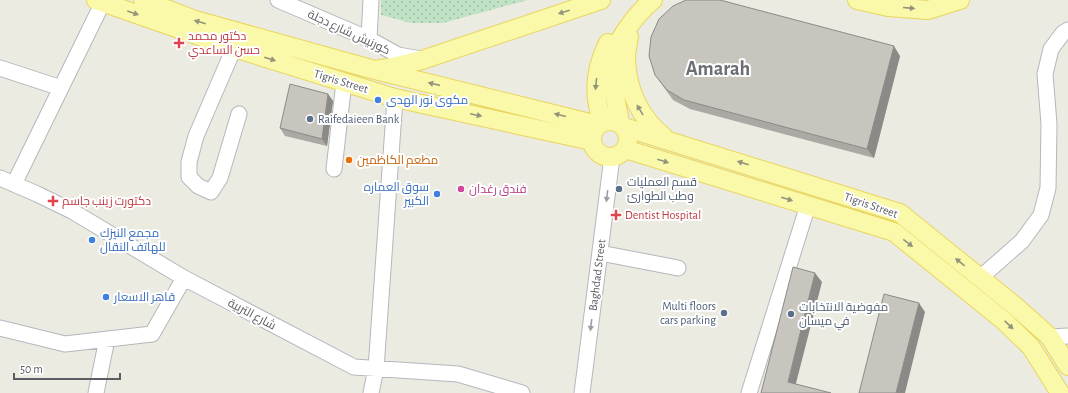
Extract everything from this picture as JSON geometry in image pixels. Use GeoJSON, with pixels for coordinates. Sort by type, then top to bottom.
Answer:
{"type":"FeatureCollection","features":[{"type":"Feature","properties":{"kind":"main road","name":"Tigris Street"},"geometry":{"type":"LineString","coordinates":[[143,0],[195,20],[371,69],[607,127],[666,139],[900,213],[1015,306],[1050,337],[1068,366]]}},
{"type":"Feature","properties":{"kind":"main road"},"geometry":{"type":"LineString","coordinates":[[371,69],[388,68],[422,60],[601,0]]}},
{"type":"Feature","properties":{"kind":"main road"},"geometry":{"type":"LineString","coordinates":[[619,153],[629,138],[607,127],[596,100],[596,89],[601,61],[614,30],[638,0]]}},
{"type":"Feature","properties":{"kind":"main road"},"geometry":{"type":"LineString","coordinates":[[607,127],[612,64],[615,51],[644,8],[653,0]]}},
{"type":"Feature","properties":{"kind":"main road"},"geometry":{"type":"LineString","coordinates":[[857,0],[888,7],[928,10],[960,0]]}},
{"type":"Feature","properties":{"kind":"main road","name":"Tigris Street"},"geometry":{"type":"LineString","coordinates":[[100,1],[234,48],[395,98],[607,127]]}},
{"type":"Feature","properties":{"kind":"main road"},"geometry":{"type":"LineString","coordinates":[[630,27],[626,58],[632,92],[641,112],[648,122],[666,139]]}},
{"type":"Feature","properties":{"kind":"main road","name":"Tigris Street"},"geometry":{"type":"LineString","coordinates":[[607,127],[597,151],[606,157],[619,153],[808,205],[894,232],[1003,320],[1031,347],[1060,393]]}},
{"type":"Feature","properties":{"kind":"street","name":"كورنيش شارع دجلة"},"geometry":{"type":"LineString","coordinates":[[278,0],[369,39],[398,55],[422,60]]}},
{"type":"Feature","properties":{"kind":"street"},"geometry":{"type":"LineString","coordinates":[[369,39],[371,0]]}},
{"type":"Feature","properties":{"kind":"street"},"geometry":{"type":"LineString","coordinates":[[14,184],[61,88],[100,1]]}},
{"type":"Feature","properties":{"kind":"street"},"geometry":{"type":"LineString","coordinates":[[980,278],[1022,241],[1041,216],[1048,188],[1049,124],[1045,74],[1051,49],[1063,33],[1068,30]]}},
{"type":"Feature","properties":{"kind":"street"},"geometry":{"type":"LineString","coordinates":[[234,48],[196,136],[189,162],[189,177],[198,186],[211,192],[220,178],[239,114]]}},
{"type":"Feature","properties":{"kind":"street"},"geometry":{"type":"LineString","coordinates":[[0,68],[61,88]]}},
{"type":"Feature","properties":{"kind":"street"},"geometry":{"type":"LineString","coordinates":[[334,168],[344,82]]}},
{"type":"Feature","properties":{"kind":"street"},"geometry":{"type":"LineString","coordinates":[[371,393],[376,369],[395,98]]}},
{"type":"Feature","properties":{"kind":"street","name":"Baghdad Street"},"geometry":{"type":"LineString","coordinates":[[582,393],[600,253],[619,153]]}},
{"type":"Feature","properties":{"kind":"street","name":"شارع التربية"},"geometry":{"type":"LineString","coordinates":[[0,178],[37,194],[72,212],[184,278],[354,368],[458,374],[522,393]]}},
{"type":"Feature","properties":{"kind":"street"},"geometry":{"type":"LineString","coordinates":[[749,393],[808,205]]}},
{"type":"Feature","properties":{"kind":"street"},"geometry":{"type":"LineString","coordinates":[[600,253],[678,268]]}},
{"type":"Feature","properties":{"kind":"street"},"geometry":{"type":"LineString","coordinates":[[0,328],[65,344],[152,334],[184,278]]}},
{"type":"Feature","properties":{"kind":"street"},"geometry":{"type":"LineString","coordinates":[[1050,337],[1068,336]]}},
{"type":"Feature","properties":{"kind":"street"},"geometry":{"type":"LineString","coordinates":[[96,393],[107,339]]}},
{"type":"Feature","properties":{"kind":"green space"},"geometry":{"type":"Polygon","coordinates":[[[381,0],[528,0],[443,23],[411,23],[381,15],[381,0]]]}},
{"type":"Feature","properties":{"kind":"building"},"geometry":{"type":"Polygon","coordinates":[[[686,0],[720,0],[894,46],[867,149],[684,100],[667,90],[655,75],[649,56],[651,37],[659,19],[673,6],[686,0]]]}},
{"type":"Feature","properties":{"kind":"building","name":"Raifedaieen Bank"},"geometry":{"type":"Polygon","coordinates":[[[290,84],[328,94],[322,139],[280,128],[290,84]]]}},
{"type":"Feature","properties":{"kind":"building"},"geometry":{"type":"Polygon","coordinates":[[[793,267],[815,273],[788,382],[831,393],[761,393],[793,267]]]}},
{"type":"Feature","properties":{"kind":"building"},"geometry":{"type":"Polygon","coordinates":[[[884,294],[919,303],[896,393],[859,393],[884,294]]]}},
{"type":"Feature","properties":{"kind":"place","name":"دكتور محمد حسن الساعدي"},"geometry":{"type":"Point","coordinates":[179,43]}},
{"type":"Feature","properties":{"kind":"place","name":"مكوى نور الهدى"},"geometry":{"type":"Point","coordinates":[378,100]}},
{"type":"Feature","properties":{"kind":"place","name":"Raifedaieen Bank"},"geometry":{"type":"Point","coordinates":[310,119]}},
{"type":"Feature","properties":{"kind":"place","name":"مطعم الكاظمين"},"geometry":{"type":"Point","coordinates":[349,160]}},
{"type":"Feature","properties":{"kind":"place","name":"فندق رغدان"},"geometry":{"type":"Point","coordinates":[461,189]}},
{"type":"Feature","properties":{"kind":"place","name":"قسم العمليات وطب الطوارئ"},"geometry":{"type":"Point","coordinates":[619,189]}},
{"type":"Feature","properties":{"kind":"place","name":"سوق العماره الكبير"},"geometry":{"type":"Point","coordinates":[437,194]}},
{"type":"Feature","properties":{"kind":"place","name":"دكتورت زينب جاسم"},"geometry":{"type":"Point","coordinates":[53,201]}},
{"type":"Feature","properties":{"kind":"place","name":"Dentist Hospital"},"geometry":{"type":"Point","coordinates":[616,215]}},
{"type":"Feature","properties":{"kind":"place","name":"مجمع النيزك للهاتف النقال"},"geometry":{"type":"Point","coordinates":[92,240]}},
{"type":"Feature","properties":{"kind":"place","name":"قاهر الاسعار"},"geometry":{"type":"Point","coordinates":[106,297]}},
{"type":"Feature","properties":{"kind":"place","name":"Multi floors cars parking"},"geometry":{"type":"Point","coordinates":[724,313]}},
{"type":"Feature","properties":{"kind":"place","name":"مفوضية الانتخابات في ميسان"},"geometry":{"type":"Point","coordinates":[791,314]}},
{"type":"Feature","properties":{"kind":"district","name":"Amarah"},"geometry":{"type":"Point","coordinates":[718,68]}}]}
